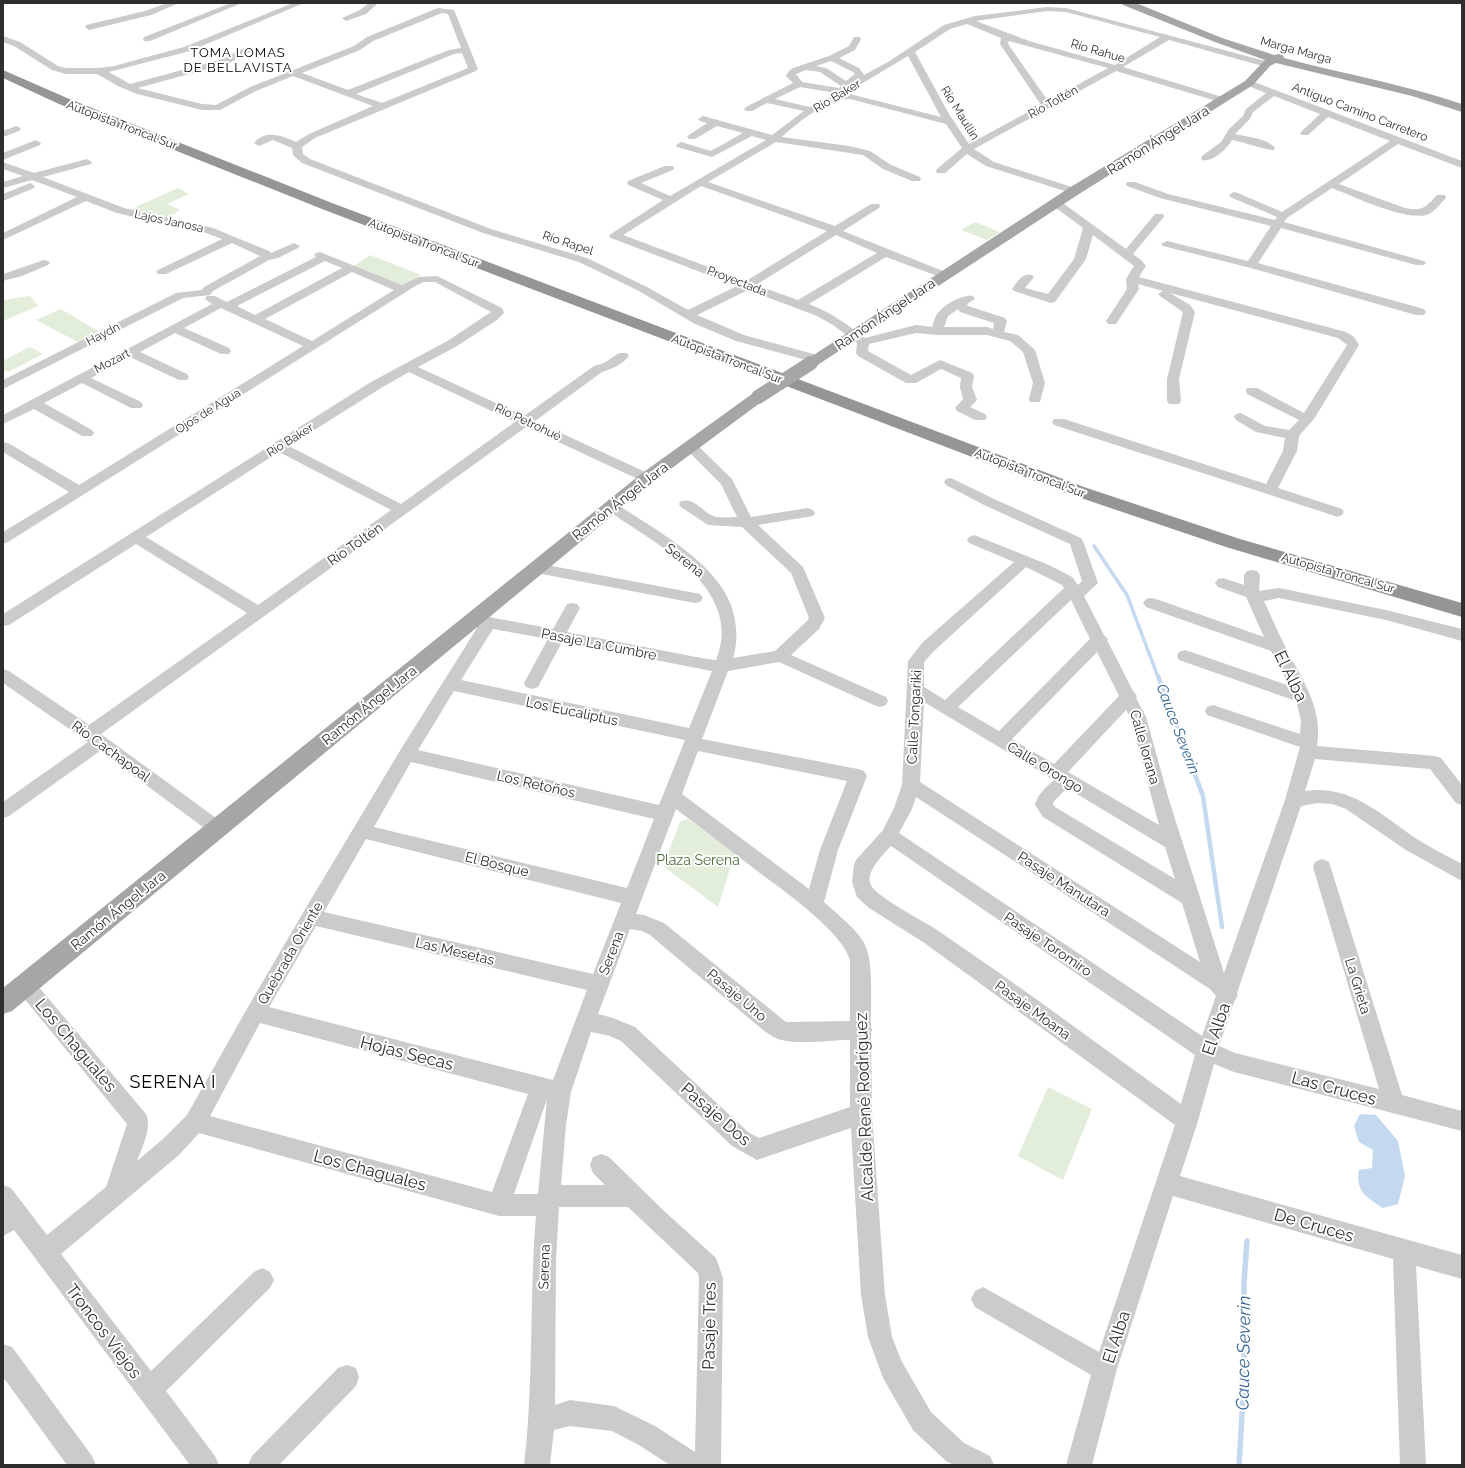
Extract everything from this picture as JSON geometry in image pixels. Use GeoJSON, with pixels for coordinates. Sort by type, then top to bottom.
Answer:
{"type":"FeatureCollection","features":[{"type":"Feature","properties":{"kind":"highway","name":"Autopista Troncal Sur"},"geometry":{"type":"LineString","coordinates":[[3,63],[34,79],[79,98],[320,193],[707,339],[1116,490],[1222,525],[1462,595]]}},
{"type":"Feature","properties":{"kind":"highway","name":"Autopista Troncal Sur"},"geometry":{"type":"LineString","coordinates":[[3,74],[63,101],[334,208],[1084,493],[1208,535],[1462,610]]}},
{"type":"Feature","properties":{"kind":"main road","name":"Marga Marga"},"geometry":{"type":"LineString","coordinates":[[1127,3],[1274,60],[1403,89],[1462,108]]}},
{"type":"Feature","properties":{"kind":"main road","name":"Marga Marga"},"geometry":{"type":"LineString","coordinates":[[1134,3],[1274,60],[1409,87],[1462,105]]}},
{"type":"Feature","properties":{"kind":"main road","name":"Ramón Ángel Jara"},"geometry":{"type":"LineString","coordinates":[[10,994],[217,828],[647,478],[758,397],[814,361],[859,338],[944,274],[1074,191],[1223,100],[1249,83],[1274,60]]}},
{"type":"Feature","properties":{"kind":"street"},"geometry":{"type":"LineString","coordinates":[[90,27],[148,13],[175,3]]}},
{"type":"Feature","properties":{"kind":"street"},"geometry":{"type":"LineString","coordinates":[[147,39],[238,3]]}},
{"type":"Feature","properties":{"kind":"street"},"geometry":{"type":"LineString","coordinates":[[3,39],[17,44],[55,68],[66,71],[99,71],[115,69],[187,49],[300,3]]}},
{"type":"Feature","properties":{"kind":"street"},"geometry":{"type":"LineString","coordinates":[[346,18],[363,12],[374,3]]}},
{"type":"Feature","properties":{"kind":"street"},"geometry":{"type":"LineString","coordinates":[[99,71],[129,88],[189,104],[217,108],[253,89],[357,48],[370,39],[443,6],[451,12],[472,69],[312,136],[297,146],[272,136],[267,137],[259,143]]}},
{"type":"Feature","properties":{"kind":"street","name":"Río Baker"},"geometry":{"type":"LineString","coordinates":[[615,236],[671,200],[774,138],[783,129],[942,30],[968,21],[1047,9],[1078,12],[1167,37],[1274,60]]}},
{"type":"Feature","properties":{"kind":"street","name":"Río Rahue"},"geometry":{"type":"LineString","coordinates":[[968,21],[983,29],[1005,37],[1091,62],[1118,67],[1126,71],[1223,100]]}},
{"type":"Feature","properties":{"kind":"street"},"geometry":{"type":"LineString","coordinates":[[1005,37],[1004,44],[1047,106]]}},
{"type":"Feature","properties":{"kind":"street","name":"Río Toltén"},"geometry":{"type":"LineString","coordinates":[[941,170],[967,149],[1118,67],[1167,37]]}},
{"type":"Feature","properties":{"kind":"street"},"geometry":{"type":"LineString","coordinates":[[799,84],[791,76],[792,73],[803,67],[832,58],[852,48],[857,39]]}},
{"type":"Feature","properties":{"kind":"street"},"geometry":{"type":"LineString","coordinates":[[129,88],[146,82],[226,61],[249,50]]}},
{"type":"Feature","properties":{"kind":"street"},"geometry":{"type":"LineString","coordinates":[[347,94],[452,52],[466,50]]}},
{"type":"Feature","properties":{"kind":"street","name":"Río Maullin"},"geometry":{"type":"LineString","coordinates":[[910,51],[944,114],[967,149],[990,164],[1074,191]]}},
{"type":"Feature","properties":{"kind":"street"},"geometry":{"type":"LineString","coordinates":[[749,109],[786,88],[799,84],[843,91],[858,78],[859,72],[832,58]]}},
{"type":"Feature","properties":{"kind":"street"},"geometry":{"type":"LineString","coordinates":[[803,67],[823,70],[843,91],[850,96],[950,122]]}},
{"type":"Feature","properties":{"kind":"street"},"geometry":{"type":"LineString","coordinates":[[293,73],[381,106]]}},
{"type":"Feature","properties":{"kind":"street","name":"Antiguo Camino Carretero"},"geometry":{"type":"LineString","coordinates":[[1249,83],[1462,165]]}},
{"type":"Feature","properties":{"kind":"street"},"geometry":{"type":"LineString","coordinates":[[1206,158],[1225,144],[1232,130],[1247,118],[1249,111],[1273,92]]}},
{"type":"Feature","properties":{"kind":"street"},"geometry":{"type":"LineString","coordinates":[[766,100],[813,110]]}},
{"type":"Feature","properties":{"kind":"street"},"geometry":{"type":"LineString","coordinates":[[1305,133],[1326,113]]}},
{"type":"Feature","properties":{"kind":"street"},"geometry":{"type":"LineString","coordinates":[[704,119],[774,138],[849,149],[866,154],[887,167],[916,179]]}},
{"type":"Feature","properties":{"kind":"street"},"geometry":{"type":"LineString","coordinates":[[692,137],[716,122]]}},
{"type":"Feature","properties":{"kind":"street"},"geometry":{"type":"LineString","coordinates":[[3,134],[16,129]]}},
{"type":"Feature","properties":{"kind":"street"},"geometry":{"type":"LineString","coordinates":[[681,145],[712,154],[752,132]]}},
{"type":"Feature","properties":{"kind":"street"},"geometry":{"type":"LineString","coordinates":[[1229,136],[1263,144],[1270,148]]}},
{"type":"Feature","properties":{"kind":"street"},"geometry":{"type":"LineString","coordinates":[[1251,265],[1281,220],[1330,184],[1397,140]]}},
{"type":"Feature","properties":{"kind":"street"},"geometry":{"type":"LineString","coordinates":[[3,157],[36,143]]}},
{"type":"Feature","properties":{"kind":"street","name":"Río Rapel"},"geometry":{"type":"LineString","coordinates":[[297,146],[298,155],[306,161],[487,231],[583,260],[643,289],[687,316],[740,338],[814,361]]}},
{"type":"Feature","properties":{"kind":"street"},"geometry":{"type":"LineString","coordinates":[[3,198],[38,179],[87,162]]}},
{"type":"Feature","properties":{"kind":"street","name":"Lajos Janosa"},"geometry":{"type":"LineString","coordinates":[[6,168],[121,211],[209,230],[265,253],[266,257]]}},
{"type":"Feature","properties":{"kind":"street"},"geometry":{"type":"LineString","coordinates":[[669,168],[632,182],[671,200]]}},
{"type":"Feature","properties":{"kind":"street"},"geometry":{"type":"LineString","coordinates":[[3,185],[38,179]]}},
{"type":"Feature","properties":{"kind":"street"},"geometry":{"type":"LineString","coordinates":[[701,183],[835,230],[844,236],[944,274]]}},
{"type":"Feature","properties":{"kind":"street"},"geometry":{"type":"LineString","coordinates":[[1131,184],[1164,196],[1281,220],[1420,263]]}},
{"type":"Feature","properties":{"kind":"street"},"geometry":{"type":"LineString","coordinates":[[1330,184],[1402,211],[1421,214],[1429,210],[1441,197]]}},
{"type":"Feature","properties":{"kind":"street"},"geometry":{"type":"LineString","coordinates":[[1234,195],[1281,220]]}},
{"type":"Feature","properties":{"kind":"street"},"geometry":{"type":"LineString","coordinates":[[3,237],[86,197]]}},
{"type":"Feature","properties":{"kind":"street"},"geometry":{"type":"LineString","coordinates":[[1056,203],[1140,266],[1132,279],[1133,289],[1112,321]]}},
{"type":"Feature","properties":{"kind":"street"},"geometry":{"type":"LineString","coordinates":[[687,316],[748,285],[875,206]]}},
{"type":"Feature","properties":{"kind":"street"},"geometry":{"type":"LineString","coordinates":[[1127,255],[1159,216]]}},
{"type":"Feature","properties":{"kind":"street"},"geometry":{"type":"LineString","coordinates":[[1028,277],[1018,289],[1051,299],[1080,259],[1089,228]]}},
{"type":"Feature","properties":{"kind":"street","name":"Proyectada"},"geometry":{"type":"LineString","coordinates":[[615,236],[821,313],[859,338]]}},
{"type":"Feature","properties":{"kind":"street"},"geometry":{"type":"LineString","coordinates":[[162,272],[232,239]]}},
{"type":"Feature","properties":{"kind":"street"},"geometry":{"type":"LineString","coordinates":[[1167,244],[1251,265],[1420,312]]}},
{"type":"Feature","properties":{"kind":"street"},"geometry":{"type":"LineString","coordinates":[[294,246],[274,256],[266,257],[208,289],[206,293],[208,298],[257,319],[313,346]]}},
{"type":"Feature","properties":{"kind":"street"},"geometry":{"type":"LineString","coordinates":[[799,305],[886,252]]}},
{"type":"Feature","properties":{"kind":"street","name":"Mozart"},"geometry":{"type":"LineString","coordinates":[[3,420],[174,328],[225,305],[322,256],[351,268]]}},
{"type":"Feature","properties":{"kind":"street"},"geometry":{"type":"LineString","coordinates":[[3,278],[18,274],[44,263]]}},
{"type":"Feature","properties":{"kind":"street"},"geometry":{"type":"LineString","coordinates":[[257,319],[351,268],[408,286]]}},
{"type":"Feature","properties":{"kind":"street","name":"Río Baker"},"geometry":{"type":"LineString","coordinates":[[3,621],[376,385],[453,343],[498,313],[498,311],[437,279],[422,279],[408,286]]}},
{"type":"Feature","properties":{"kind":"street"},"geometry":{"type":"LineString","coordinates":[[1132,279],[1342,335],[1350,340],[1353,345],[1307,419],[1292,435],[1290,451],[1270,491]]}},
{"type":"Feature","properties":{"kind":"street"},"geometry":{"type":"LineString","coordinates":[[1150,285],[1186,308],[1189,312],[1173,379],[1174,401]]}},
{"type":"Feature","properties":{"kind":"street","name":"Ojos de Agua"},"geometry":{"type":"LineString","coordinates":[[3,539],[408,286]]}},
{"type":"Feature","properties":{"kind":"street","name":"Haydn"},"geometry":{"type":"LineString","coordinates":[[3,385],[180,295],[206,293]]}},
{"type":"Feature","properties":{"kind":"street"},"geometry":{"type":"LineString","coordinates":[[936,331],[943,314],[965,301],[964,309],[1001,321],[998,334]]}},
{"type":"Feature","properties":{"kind":"street"},"geometry":{"type":"LineString","coordinates":[[174,328],[225,351]]}},
{"type":"Feature","properties":{"kind":"street"},"geometry":{"type":"LineString","coordinates":[[980,417],[962,408],[970,400],[966,387],[968,376],[940,364],[911,380],[862,353],[859,338],[916,329],[936,331],[987,331],[1014,338],[1029,350],[1039,383],[1036,399]]}},
{"type":"Feature","properties":{"kind":"street"},"geometry":{"type":"LineString","coordinates":[[130,352],[183,377]]}},
{"type":"Feature","properties":{"kind":"street","name":"Río Toltén"},"geometry":{"type":"LineString","coordinates":[[3,811],[94,738],[258,612],[598,369],[608,366],[623,356]]}},
{"type":"Feature","properties":{"kind":"street","name":"Río Petrohué"},"geometry":{"type":"LineString","coordinates":[[408,367],[647,478]]}},
{"type":"Feature","properties":{"kind":"street"},"geometry":{"type":"LineString","coordinates":[[81,378],[136,405]]}},
{"type":"Feature","properties":{"kind":"street"},"geometry":{"type":"LineString","coordinates":[[1252,391],[1307,419]]}},
{"type":"Feature","properties":{"kind":"street"},"geometry":{"type":"LineString","coordinates":[[34,403],[88,433]]}},
{"type":"Feature","properties":{"kind":"street"},"geometry":{"type":"LineString","coordinates":[[1241,417],[1261,429],[1292,435]]}},
{"type":"Feature","properties":{"kind":"street"},"geometry":{"type":"LineString","coordinates":[[1059,422],[1337,512]]}},
{"type":"Feature","properties":{"kind":"street"},"geometry":{"type":"LineString","coordinates":[[3,446],[78,491]]}},
{"type":"Feature","properties":{"kind":"street"},"geometry":{"type":"LineString","coordinates":[[280,447],[402,510]]}},
{"type":"Feature","properties":{"kind":"street"},"geometry":{"type":"LineString","coordinates":[[691,447],[727,482],[746,522],[798,571],[817,618],[813,625],[780,656],[880,701]]}},
{"type":"Feature","properties":{"kind":"street"},"geometry":{"type":"LineString","coordinates":[[947,708],[1075,592],[1090,583],[1076,541],[989,502],[951,482]]}},
{"type":"Feature","properties":{"kind":"street"},"geometry":{"type":"LineString","coordinates":[[686,504],[713,522],[746,522],[808,513]]}},
{"type":"Feature","properties":{"kind":"street","name":"Serena"},"geometry":{"type":"LineString","coordinates":[[499,1204],[550,1090],[585,1021],[722,666],[729,644],[729,622],[724,603],[714,584],[689,560],[612,507]]}},
{"type":"Feature","properties":{"kind":"street"},"geometry":{"type":"LineString","coordinates":[[135,537],[258,612]]}},
{"type":"Feature","properties":{"kind":"street","name":"Calle Iorana"},"geometry":{"type":"LineString","coordinates":[[974,540],[1025,560],[1067,581],[1075,592],[1129,696],[1138,717],[1160,800],[1189,897],[1222,989]]}},
{"type":"Feature","properties":{"kind":"street","name":"Calle Tongariki"},"geometry":{"type":"LineString","coordinates":[[876,902],[864,890],[861,882],[861,873],[863,865],[889,835],[902,810],[911,785],[916,661],[921,653],[1025,560]]}},
{"type":"Feature","properties":{"kind":"street"},"geometry":{"type":"LineString","coordinates":[[536,568],[695,598]]}},
{"type":"Feature","properties":{"kind":"street"},"geometry":{"type":"LineString","coordinates":[[1252,575],[1253,595]]}},
{"type":"Feature","properties":{"kind":"street"},"geometry":{"type":"LineString","coordinates":[[1223,583],[1253,595],[1279,594],[1386,615],[1462,635]]}},
{"type":"Feature","properties":{"kind":"street","name":"El Alba"},"geometry":{"type":"LineString","coordinates":[[1079,1465],[1105,1369],[1187,1121],[1207,1051],[1222,989],[1294,800],[1308,748],[1309,721],[1304,697],[1277,647],[1253,595]]}},
{"type":"Feature","properties":{"kind":"street"},"geometry":{"type":"LineString","coordinates":[[1151,603],[1277,647]]}},
{"type":"Feature","properties":{"kind":"street"},"geometry":{"type":"LineString","coordinates":[[532,683],[572,608]]}},
{"type":"Feature","properties":{"kind":"street","name":"Pasaje La Cumbre"},"geometry":{"type":"LineString","coordinates":[[476,617],[492,623],[701,664],[722,666],[780,656]]}},
{"type":"Feature","properties":{"kind":"street","name":"Quebrada Oriente"},"geometry":{"type":"LineString","coordinates":[[45,1252],[171,1147],[194,1122],[255,1013],[407,754],[485,628],[476,617]]}},
{"type":"Feature","properties":{"kind":"street"},"geometry":{"type":"LineString","coordinates":[[1001,740],[1100,639]]}},
{"type":"Feature","properties":{"kind":"street"},"geometry":{"type":"LineString","coordinates":[[1185,656],[1304,697]]}},
{"type":"Feature","properties":{"kind":"street","name":"Río Cachapoal"},"geometry":{"type":"LineString","coordinates":[[3,675],[94,738],[217,828]]}},
{"type":"Feature","properties":{"kind":"street","name":"Los Eucaliptus"},"geometry":{"type":"LineString","coordinates":[[450,684],[694,739]]}},
{"type":"Feature","properties":{"kind":"street","name":"Calle Orongo"},"geometry":{"type":"LineString","coordinates":[[916,690],[1174,843]]}},
{"type":"Feature","properties":{"kind":"street"},"geometry":{"type":"LineString","coordinates":[[1129,696],[1061,776],[1046,798],[1044,805],[1049,812],[1189,897]]}},
{"type":"Feature","properties":{"kind":"street"},"geometry":{"type":"LineString","coordinates":[[1213,710],[1308,748],[1434,763],[1462,798]]}},
{"type":"Feature","properties":{"kind":"street"},"geometry":{"type":"LineString","coordinates":[[694,739],[858,776],[829,850],[814,904]]}},
{"type":"Feature","properties":{"kind":"street","name":"Los Retoños"},"geometry":{"type":"LineString","coordinates":[[407,754],[668,805]]}},
{"type":"Feature","properties":{"kind":"street","name":"Pasaje Manutara"},"geometry":{"type":"LineString","coordinates":[[911,785],[1222,989]]}},
{"type":"Feature","properties":{"kind":"street"},"geometry":{"type":"LineString","coordinates":[[1294,800],[1318,796],[1333,797],[1352,804],[1412,845],[1462,873]]}},
{"type":"Feature","properties":{"kind":"street","name":"Alcalde René Rodríguez"},"geometry":{"type":"LineString","coordinates":[[668,805],[814,904],[836,923],[856,947],[860,960],[862,1030],[861,1114],[873,1295],[880,1337],[892,1369],[922,1421],[955,1452],[981,1465]]}},
{"type":"Feature","properties":{"kind":"street","name":"El Bosque"},"geometry":{"type":"LineString","coordinates":[[362,831],[633,898]]}},
{"type":"Feature","properties":{"kind":"street","name":"Pasaje Toromiro"},"geometry":{"type":"LineString","coordinates":[[889,835],[1207,1051]]}},
{"type":"Feature","properties":{"kind":"street","name":"La Grieta"},"geometry":{"type":"LineString","coordinates":[[1322,868],[1394,1104]]}},
{"type":"Feature","properties":{"kind":"street","name":"Pasaje Moana"},"geometry":{"type":"LineString","coordinates":[[876,902],[930,936],[1187,1121]]}},
{"type":"Feature","properties":{"kind":"street","name":"Las Mesetas"},"geometry":{"type":"LineString","coordinates":[[311,917],[599,984]]}},
{"type":"Feature","properties":{"kind":"street","name":"Pasaje Uno"},"geometry":{"type":"LineString","coordinates":[[624,920],[644,923],[657,929],[770,1023],[782,1031],[862,1030]]}},
{"type":"Feature","properties":{"kind":"street","name":"Los Chaguales"},"geometry":{"type":"LineString","coordinates":[[10,994],[138,1121],[136,1132],[115,1193]]}},
{"type":"Feature","properties":{"kind":"street","name":"Hojas Secas"},"geometry":{"type":"LineString","coordinates":[[255,1013],[550,1090]]}},
{"type":"Feature","properties":{"kind":"street","name":"Pasaje Dos"},"geometry":{"type":"LineString","coordinates":[[585,1021],[613,1027],[628,1034],[740,1138],[757,1149],[772,1146],[861,1114]]}},
{"type":"Feature","properties":{"kind":"street","name":"Las Cruces"},"geometry":{"type":"LineString","coordinates":[[1207,1051],[1234,1062],[1462,1121]]}},
{"type":"Feature","properties":{"kind":"street","name":"Serena"},"geometry":{"type":"LineString","coordinates":[[537,1465],[542,1421],[544,1260],[555,1125],[550,1090]]}},
{"type":"Feature","properties":{"kind":"street","name":"Los Chaguales"},"geometry":{"type":"LineString","coordinates":[[194,1122],[499,1204],[549,1201]]}},
{"type":"Feature","properties":{"kind":"street","name":"Pasaje Tres"},"geometry":{"type":"LineString","coordinates":[[601,1165],[655,1218],[708,1266],[711,1278],[708,1465]]}},
{"type":"Feature","properties":{"kind":"street","name":"De Cruces"},"geometry":{"type":"LineString","coordinates":[[1166,1183],[1462,1267]]}},
{"type":"Feature","properties":{"kind":"street"},"geometry":{"type":"LineString","coordinates":[[549,1201],[634,1196]]}},
{"type":"Feature","properties":{"kind":"street","name":"Troncos Viejos"},"geometry":{"type":"LineString","coordinates":[[7,1211],[45,1252],[149,1390],[199,1461]]}},
{"type":"Feature","properties":{"kind":"street"},"geometry":{"type":"LineString","coordinates":[[1404,1250],[1413,1465]]}},
{"type":"Feature","properties":{"kind":"street"},"geometry":{"type":"LineString","coordinates":[[149,1390],[262,1280]]}},
{"type":"Feature","properties":{"kind":"street"},"geometry":{"type":"LineString","coordinates":[[983,1300],[1105,1369]]}},
{"type":"Feature","properties":{"kind":"street"},"geometry":{"type":"LineString","coordinates":[[3,1356],[83,1465]]}},
{"type":"Feature","properties":{"kind":"street"},"geometry":{"type":"LineString","coordinates":[[261,1465],[347,1377]]}},
{"type":"Feature","properties":{"kind":"street"},"geometry":{"type":"LineString","coordinates":[[542,1421],[570,1413],[614,1419],[646,1435],[693,1465]]}},
{"type":"Feature","properties":{"kind":"green space"},"geometry":{"type":"Polygon","coordinates":[[[178,188],[189,194],[167,204],[180,210],[169,217],[131,209],[178,188]]]}},
{"type":"Feature","properties":{"kind":"green space"},"geometry":{"type":"Polygon","coordinates":[[[975,222],[1000,232],[987,240],[961,230],[975,222]]]}},
{"type":"Feature","properties":{"kind":"green space"},"geometry":{"type":"Polygon","coordinates":[[[370,255],[421,275],[402,285],[354,266],[370,255]]]}},
{"type":"Feature","properties":{"kind":"green space"},"geometry":{"type":"Polygon","coordinates":[[[30,296],[38,306],[3,321],[3,300],[30,296]]]}},
{"type":"Feature","properties":{"kind":"green space"},"geometry":{"type":"Polygon","coordinates":[[[61,309],[101,333],[78,342],[36,320],[61,309]]]}},
{"type":"Feature","properties":{"kind":"green space"},"geometry":{"type":"Polygon","coordinates":[[[30,347],[43,354],[8,372],[3,370],[3,361],[30,347]]]}},
{"type":"Feature","properties":{"kind":"green space","name":"Plaza Serena"},"geometry":{"type":"Polygon","coordinates":[[[688,819],[735,853],[718,907],[663,866],[680,822],[688,819]]]}},
{"type":"Feature","properties":{"kind":"green space"},"geometry":{"type":"Polygon","coordinates":[[[1048,1087],[1092,1109],[1063,1180],[1018,1156],[1048,1087]]]}},
{"type":"Feature","properties":{"kind":"water"},"geometry":{"type":"Polygon","coordinates":[[[1360,1114],[1376,1115],[1398,1141],[1405,1176],[1398,1204],[1383,1208],[1367,1197],[1361,1189],[1358,1177],[1359,1170],[1372,1168],[1373,1150],[1359,1142],[1354,1126],[1360,1114]]]}},
{"type":"Feature","properties":{"kind":"waterway","name":"Cauce Severin"},"geometry":{"type":"LineString","coordinates":[[1094,546],[1127,595],[1158,677]]}},
{"type":"Feature","properties":{"kind":"waterway","name":"Cauce Severin"},"geometry":{"type":"LineString","coordinates":[[1158,676],[1203,796],[1222,927]]}},
{"type":"Feature","properties":{"kind":"waterway","name":"Cauce Severin"},"geometry":{"type":"LineString","coordinates":[[1239,1465],[1244,1383],[1244,1283],[1247,1241]]}},
{"type":"Feature","properties":{"kind":"district","name":"TOMA LOMAS DE BELLAVISTA"},"geometry":{"type":"Point","coordinates":[238,60]}},
{"type":"Feature","properties":{"kind":"district","name":"SERENA I"},"geometry":{"type":"Point","coordinates":[173,1081]}}]}
